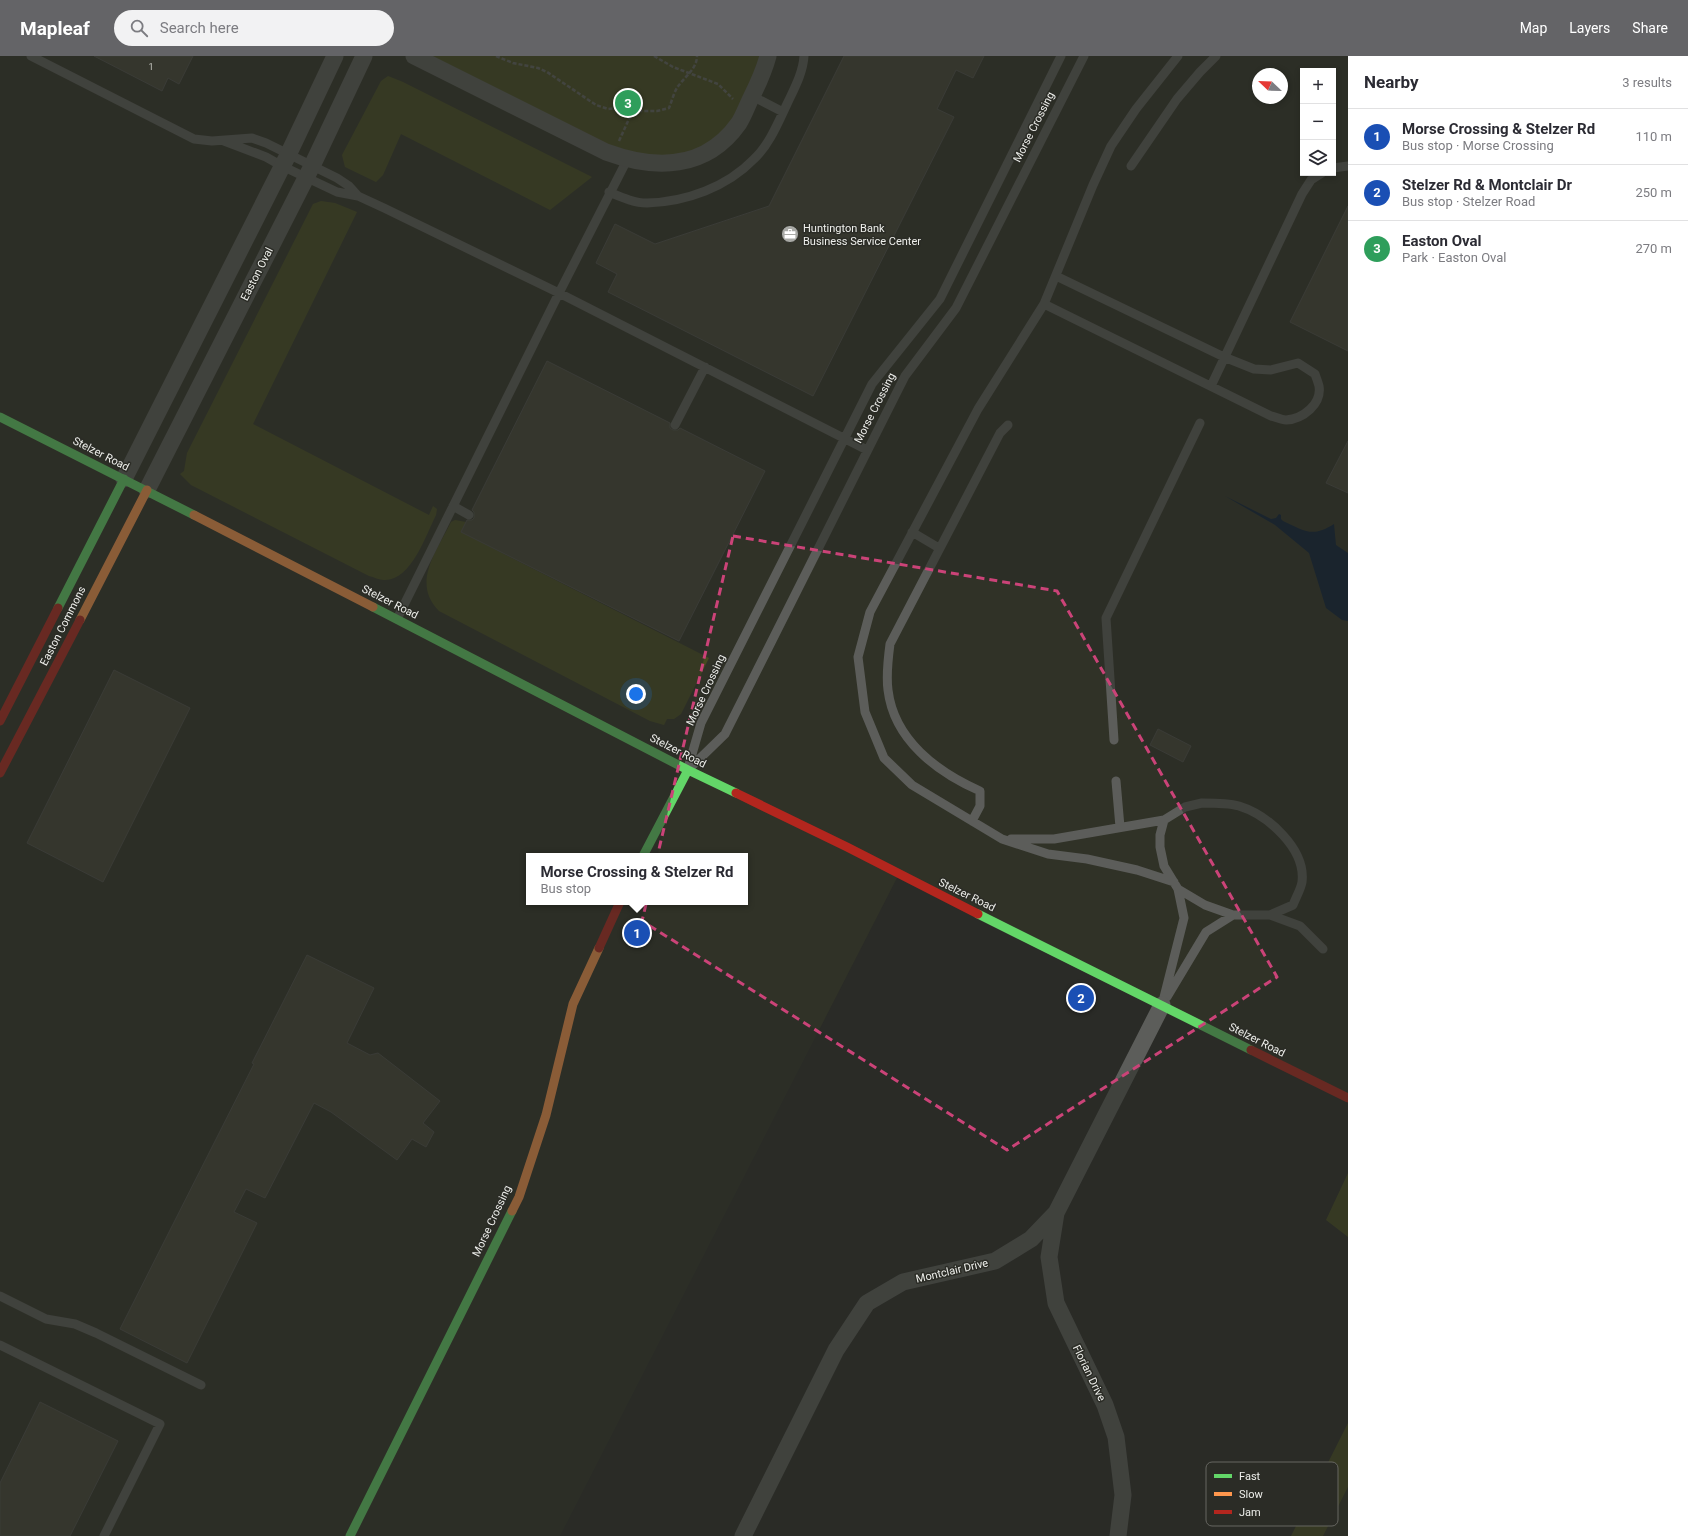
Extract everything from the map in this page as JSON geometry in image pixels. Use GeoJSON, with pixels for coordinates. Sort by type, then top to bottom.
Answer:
{"type":"FeatureCollection","features":[{"type":"Feature","properties":{"kind":"main road","name":"Stelzer Road"},"geometry":{"type":"LineString","coordinates":[[0,417],[124,478],[688,770],[847,847],[889,870],[1348,1098]]}},
{"type":"Feature","properties":{"kind":"main road","name":"Easton Commons"},"geometry":{"type":"LineString","coordinates":[[0,721],[124,478]]}},
{"type":"Feature","properties":{"kind":"main road","name":"Easton Commons"},"geometry":{"type":"LineString","coordinates":[[0,773],[147,490]]}},
{"type":"Feature","properties":{"kind":"main road","name":"Morse Crossing"},"geometry":{"type":"LineString","coordinates":[[645,853],[688,770]]}},
{"type":"Feature","properties":{"kind":"main road","name":"Morse Crossing"},"geometry":{"type":"LineString","coordinates":[[350,1536],[519,1197],[546,1115],[573,1004],[619,905]]}},
{"type":"Feature","properties":{"kind":"street"},"geometry":{"type":"LineString","coordinates":[[124,478],[285,160],[334,56]]}},
{"type":"Feature","properties":{"kind":"street","name":"Easton Oval"},"geometry":{"type":"LineString","coordinates":[[147,490],[308,172],[364,56]]}},
{"type":"Feature","properties":{"kind":"street"},"geometry":{"type":"LineString","coordinates":[[414,56],[620,157],[658,164],[684,161],[706,154],[725,139],[740,122],[764,72],[768,56]]}},
{"type":"Feature","properties":{"kind":"street","name":"Montclair Drive"},"geometry":{"type":"LineString","coordinates":[[743,1536],[836,1350],[868,1303],[903,1282],[995,1261],[1031,1239],[1056,1213],[1162,1005]]}},
{"type":"Feature","properties":{"kind":"street","name":"Florian Drive"},"geometry":{"type":"LineString","coordinates":[[1056,1213],[1049,1257],[1056,1303],[1105,1405],[1116,1437],[1123,1495],[1118,1536]]}},
{"type":"Feature","properties":{"kind":"lane"},"geometry":{"type":"LineString","coordinates":[[31,56],[194,139],[224,140],[252,138],[266,143],[285,160],[308,172],[337,192],[358,196],[559,292],[867,450]]}},
{"type":"Feature","properties":{"kind":"lane"},"geometry":{"type":"LineString","coordinates":[[609,192],[622,198],[646,203],[675,200],[708,191],[734,176],[755,159],[769,140],[798,81],[804,56]]}},
{"type":"Feature","properties":{"kind":"lane","name":"Morse Crossing"},"geometry":{"type":"LineString","coordinates":[[688,770],[701,723],[872,384],[940,299],[1061,56]]}},
{"type":"Feature","properties":{"kind":"lane","name":"Morse Crossing"},"geometry":{"type":"LineString","coordinates":[[688,770],[725,734],[905,376],[956,308],[1084,56]]}},
{"type":"Feature","properties":{"kind":"lane"},"geometry":{"type":"LineString","coordinates":[[1178,56],[1136,109],[1112,146],[1090,192],[1044,304],[978,409],[870,612],[858,657],[864,712],[884,758],[912,785],[1002,839],[1048,854],[1137,870],[1176,886],[1205,905],[1233,915],[1270,915],[1300,926],[1323,949]]}},
{"type":"Feature","properties":{"kind":"lane"},"geometry":{"type":"LineString","coordinates":[[1131,166],[1177,99],[1207,60],[1216,56]]}},
{"type":"Feature","properties":{"kind":"lane"},"geometry":{"type":"LineString","coordinates":[[749,103],[783,112]]}},
{"type":"Feature","properties":{"kind":"lane"},"geometry":{"type":"LineString","coordinates":[[224,140],[266,157],[285,160],[308,172],[337,178],[349,186],[358,196]]}},
{"type":"Feature","properties":{"kind":"lane"},"geometry":{"type":"LineString","coordinates":[[397,620],[609,192],[620,157]]}},
{"type":"Feature","properties":{"kind":"lane"},"geometry":{"type":"LineString","coordinates":[[1336,168],[1348,166]]}},
{"type":"Feature","properties":{"kind":"lane"},"geometry":{"type":"LineString","coordinates":[[1211,386],[1302,194],[1311,180],[1317,176]]}},
{"type":"Feature","properties":{"kind":"lane"},"geometry":{"type":"LineString","coordinates":[[1044,304],[1271,416],[1285,420],[1300,417],[1310,410],[1318,399],[1319,387],[1315,374],[1298,363],[1271,370],[1254,369],[1224,357],[1056,276]]}},
{"type":"Feature","properties":{"kind":"lane"},"geometry":{"type":"LineString","coordinates":[[675,425],[704,367]]}},
{"type":"Feature","properties":{"kind":"lane"},"geometry":{"type":"LineString","coordinates":[[1114,740],[1106,618],[1200,423]]}},
{"type":"Feature","properties":{"kind":"lane"},"geometry":{"type":"LineString","coordinates":[[972,821],[980,806],[980,791],[967,785],[924,757],[907,737],[894,715],[888,690],[887,663],[890,644],[1000,433],[1008,425]]}},
{"type":"Feature","properties":{"kind":"lane"},"geometry":{"type":"LineString","coordinates":[[453,506],[470,515]]}},
{"type":"Feature","properties":{"kind":"lane"},"geometry":{"type":"LineString","coordinates":[[912,532],[939,548]]}},
{"type":"Feature","properties":{"kind":"lane"},"geometry":{"type":"LineString","coordinates":[[1116,781],[1120,827]]}},
{"type":"Feature","properties":{"kind":"lane"},"geometry":{"type":"LineString","coordinates":[[1002,839],[1054,839],[1164,820],[1185,807],[1202,803],[1217,803],[1238,806],[1259,814],[1274,826],[1286,838],[1296,852],[1302,869],[1302,883],[1293,905],[1270,915]]}},
{"type":"Feature","properties":{"kind":"lane"},"geometry":{"type":"LineString","coordinates":[[1162,1005],[1184,918],[1176,886],[1164,866],[1160,847],[1160,835],[1164,820]]}},
{"type":"Feature","properties":{"kind":"lane"},"geometry":{"type":"LineString","coordinates":[[1162,1005],[1206,932],[1233,915]]}},
{"type":"Feature","properties":{"kind":"lane"},"geometry":{"type":"LineString","coordinates":[[0,1296],[46,1318],[75,1324],[96,1333],[201,1385]]}},
{"type":"Feature","properties":{"kind":"lane"},"geometry":{"type":"LineString","coordinates":[[0,1344],[160,1424],[104,1536]]}},
{"type":"Feature","properties":{"kind":"path"},"geometry":{"type":"LineString","coordinates":[[496,56],[513,63],[538,68],[547,72],[596,105],[608,109],[618,108],[657,111],[669,108],[678,86],[690,73],[697,60],[697,56]]}},
{"type":"Feature","properties":{"kind":"path"},"geometry":{"type":"LineString","coordinates":[[654,56],[673,67],[718,84],[749,103]]}},
{"type":"Feature","properties":{"kind":"path"},"geometry":{"type":"LineString","coordinates":[[620,157],[632,110]]}},
{"type":"Feature","properties":{"kind":"highlighted area"},"geometry":{"type":"Polygon","coordinates":[[[733,536],[1057,591],[1277,977],[1007,1150],[642,921],[733,536]]]}},
{"type":"Feature","properties":{"kind":"shaded area"},"geometry":{"type":"Polygon","coordinates":[[[0,56],[1348,56],[1348,1099],[899,874],[560,1536],[0,1536],[0,56]]]}},
{"type":"Feature","properties":{"kind":"shaded area"},"geometry":{"type":"Polygon","coordinates":[[[1348,1487],[1348,1536],[1323,1536],[1328,1526],[1338,1526],[1338,1507],[1348,1487]]]}},
{"type":"Feature","properties":{"kind":"green space"},"geometry":{"type":"Polygon","coordinates":[[[414,56],[768,56],[740,122],[706,154],[627,160],[414,56]]]}},
{"type":"Feature","properties":{"kind":"green space"},"geometry":{"type":"Polygon","coordinates":[[[388,76],[403,82],[592,177],[550,210],[401,134],[383,175],[376,182],[345,167],[342,155],[381,81],[388,76]]]}},
{"type":"Feature","properties":{"kind":"green space"},"geometry":{"type":"Polygon","coordinates":[[[321,201],[335,203],[357,212],[253,424],[429,515],[433,506],[437,509],[436,515],[422,545],[410,565],[394,578],[384,580],[369,576],[191,485],[180,474],[184,471],[187,453],[313,204],[321,201]]]}},
{"type":"Feature","properties":{"kind":"green space"},"geometry":{"type":"Polygon","coordinates":[[[455,520],[466,522],[461,532],[709,658],[681,714],[674,719],[667,719],[664,725],[650,721],[439,611],[431,600],[427,589],[427,578],[429,567],[434,556],[451,522],[455,520]]]}},
{"type":"Feature","properties":{"kind":"green space"},"geometry":{"type":"Polygon","coordinates":[[[1348,1173],[1348,1237],[1326,1220],[1348,1173]]]}},
{"type":"Feature","properties":{"kind":"green space"},"geometry":{"type":"Polygon","coordinates":[[[1348,1423],[1348,1487],[1338,1507],[1338,1462],[1328,1462],[1348,1423]]]}},
{"type":"Feature","properties":{"kind":"green space"},"geometry":{"type":"Polygon","coordinates":[[[1296,1526],[1328,1526],[1323,1536],[1291,1536],[1296,1526]]]}},
{"type":"Feature","properties":{"kind":"water"},"geometry":{"type":"Polygon","coordinates":[[[1225,496],[1271,519],[1276,518],[1279,514],[1281,515],[1281,519],[1283,521],[1308,532],[1320,531],[1334,524],[1336,545],[1348,553],[1348,621],[1342,620],[1326,608],[1309,553],[1275,525],[1225,496]]]}},
{"type":"Feature","properties":{"kind":"building"},"geometry":{"type":"Polygon","coordinates":[[[94,56],[193,56],[179,84],[168,78],[162,91],[94,56]]]}},
{"type":"Feature","properties":{"kind":"building","name":"Huntington Bank Business Service Center"},"geometry":{"type":"Polygon","coordinates":[[[844,56],[984,56],[973,78],[956,70],[937,109],[954,117],[813,396],[608,292],[617,274],[596,263],[615,224],[655,244],[769,206],[844,56]]]}},
{"type":"Feature","properties":{"kind":"building"},"geometry":{"type":"Polygon","coordinates":[[[1348,206],[1348,351],[1290,322],[1348,206]]]}},
{"type":"Feature","properties":{"kind":"building"},"geometry":{"type":"Polygon","coordinates":[[[547,361],[670,423],[670,428],[673,430],[678,430],[680,428],[765,471],[679,641],[461,532],[467,520],[472,520],[474,518],[474,512],[472,510],[547,361]]]}},
{"type":"Feature","properties":{"kind":"building"},"geometry":{"type":"Polygon","coordinates":[[[1348,441],[1348,493],[1326,483],[1348,441]]]}},
{"type":"Feature","properties":{"kind":"building"},"geometry":{"type":"Polygon","coordinates":[[[114,670],[190,708],[103,882],[27,843],[114,670]]]}},
{"type":"Feature","properties":{"kind":"building"},"geometry":{"type":"Polygon","coordinates":[[[1158,729],[1191,746],[1183,762],[1150,745],[1158,729]]]}},
{"type":"Feature","properties":{"kind":"building"},"geometry":{"type":"Polygon","coordinates":[[[307,955],[374,988],[347,1043],[370,1055],[378,1053],[440,1101],[423,1123],[434,1132],[426,1147],[412,1139],[397,1160],[331,1112],[314,1103],[265,1198],[246,1189],[234,1212],[257,1223],[187,1363],[120,1329],[254,1064],[252,1063],[307,955]]]}},
{"type":"Feature","properties":{"kind":"building"},"geometry":{"type":"Polygon","coordinates":[[[40,1402],[118,1441],[70,1536],[0,1536],[0,1483],[40,1402]]]}},
{"type":"Feature","properties":{"kind":"traffic: fast"},"geometry":{"type":"LineString","coordinates":[[0,417],[194,515]]}},
{"type":"Feature","properties":{"kind":"traffic: fast"},"geometry":{"type":"LineString","coordinates":[[58,608],[124,479]]}},
{"type":"Feature","properties":{"kind":"traffic: fast"},"geometry":{"type":"LineString","coordinates":[[373,607],[688,770],[736,793]]}},
{"type":"Feature","properties":{"kind":"traffic: fast"},"geometry":{"type":"LineString","coordinates":[[645,853],[688,770]]}},
{"type":"Feature","properties":{"kind":"traffic: fast"},"geometry":{"type":"LineString","coordinates":[[978,914],[1251,1050]]}},
{"type":"Feature","properties":{"kind":"traffic: fast"},"geometry":{"type":"LineString","coordinates":[[350,1536],[512,1211]]}},
{"type":"Feature","properties":{"kind":"traffic: slow"},"geometry":{"type":"LineString","coordinates":[[80,620],[147,490]]}},
{"type":"Feature","properties":{"kind":"traffic: slow"},"geometry":{"type":"LineString","coordinates":[[194,515],[373,607]]}},
{"type":"Feature","properties":{"kind":"traffic: slow"},"geometry":{"type":"LineString","coordinates":[[512,1211],[519,1197],[546,1115],[573,1004],[599,948]]}},
{"type":"Feature","properties":{"kind":"traffic: jam"},"geometry":{"type":"LineString","coordinates":[[0,721],[58,608]]}},
{"type":"Feature","properties":{"kind":"traffic: jam"},"geometry":{"type":"LineString","coordinates":[[0,773],[80,620]]}},
{"type":"Feature","properties":{"kind":"traffic: jam"},"geometry":{"type":"LineString","coordinates":[[736,793],[847,847],[978,914]]}},
{"type":"Feature","properties":{"kind":"traffic: jam"},"geometry":{"type":"LineString","coordinates":[[599,948],[619,905]]}},
{"type":"Feature","properties":{"kind":"traffic: jam"},"geometry":{"type":"LineString","coordinates":[[1251,1050],[1348,1098]]}},
{"type":"Feature","properties":{"kind":"place","name":"Easton Oval"},"geometry":{"type":"Point","coordinates":[628,103]}},
{"type":"Feature","properties":{"kind":"place","name":"Huntington Bank Business Service Center"},"geometry":{"type":"Point","coordinates":[790,234]}},
{"type":"Feature","properties":{"kind":"place","name":"Morse Crossing & Stelzer Rd"},"geometry":{"type":"Point","coordinates":[637,933]}},
{"type":"Feature","properties":{"kind":"place","name":"Stelzer Rd & Montclair Dr"},"geometry":{"type":"Point","coordinates":[1081,998]}}]}
